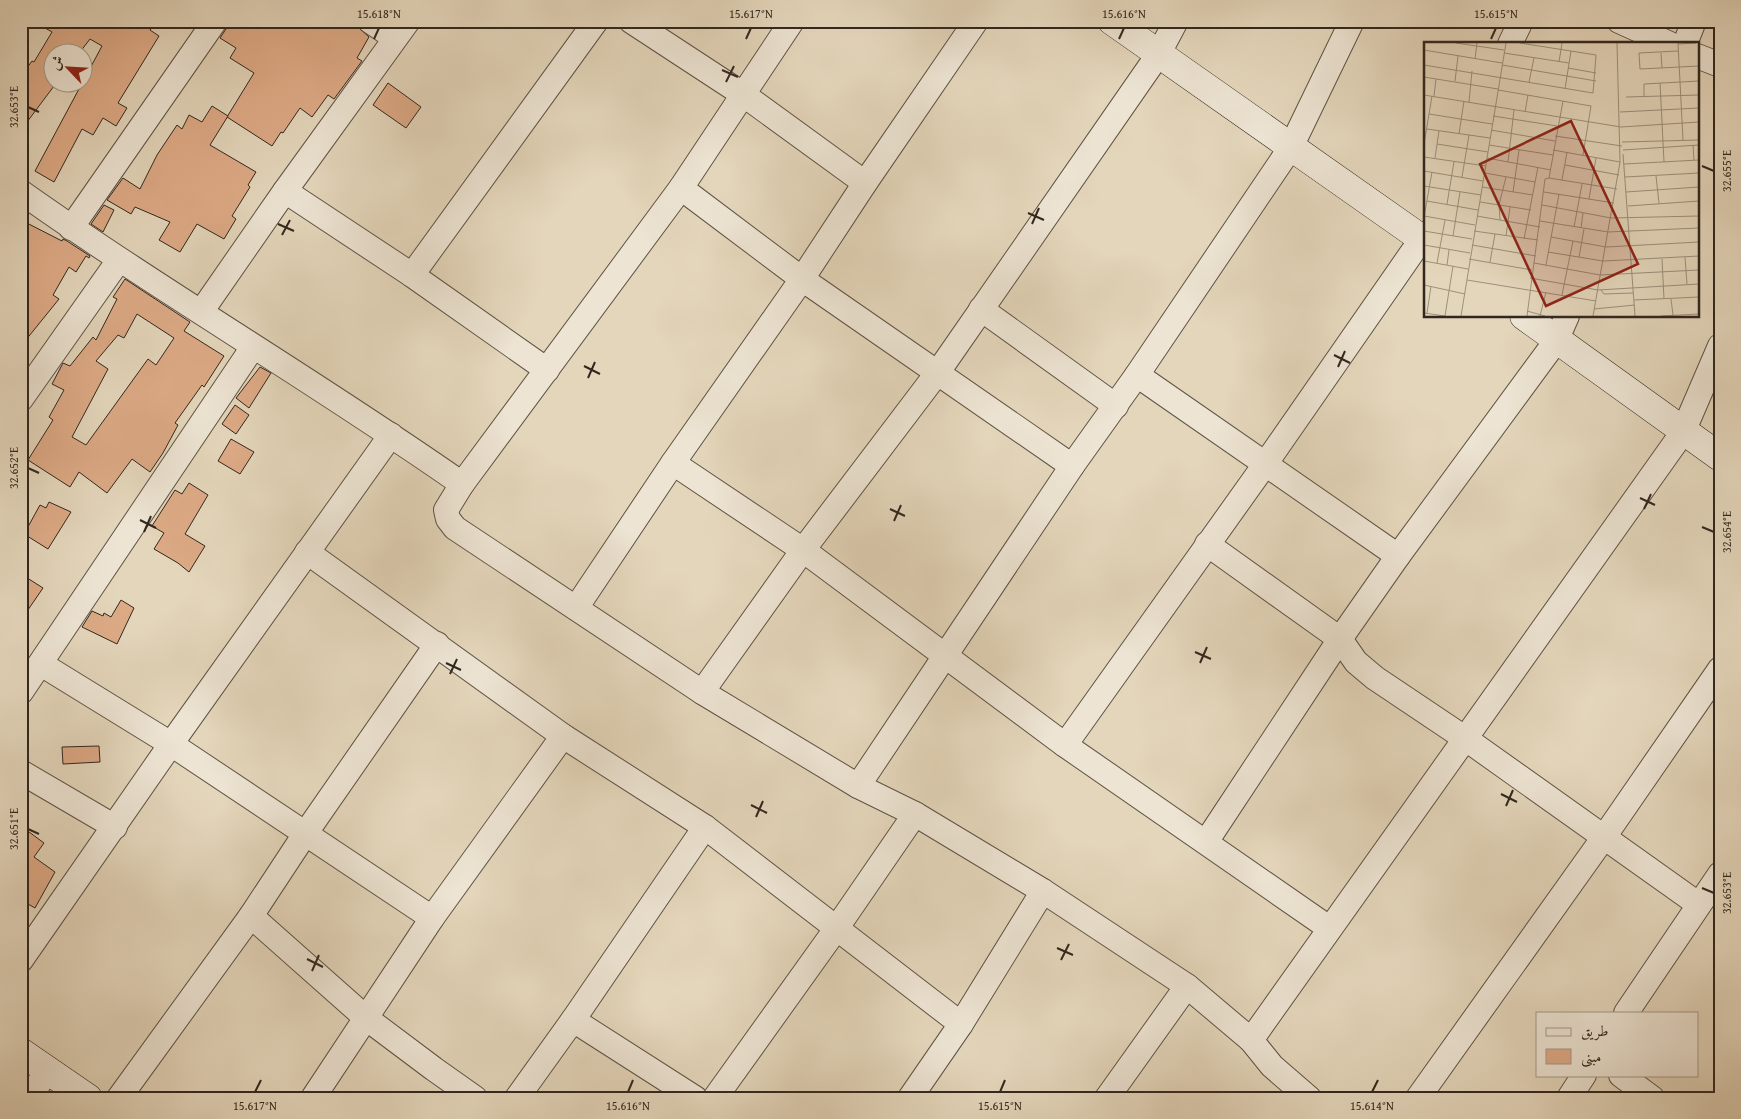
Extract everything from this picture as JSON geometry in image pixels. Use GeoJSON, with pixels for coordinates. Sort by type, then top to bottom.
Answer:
{"type":"FeatureCollection","features":[{"type":"Feature","properties":{"kind":"street"},"geometry":{"type":"LineString","coordinates":[[71,228],[214,21]]}},
{"type":"Feature","properties":{"kind":"street"},"geometry":{"type":"LineString","coordinates":[[201,312],[285,191],[402,30],[370,21]]}},
{"type":"Feature","properties":{"kind":"street"},"geometry":{"type":"LineString","coordinates":[[412,275],[596,21]]}},
{"type":"Feature","properties":{"kind":"street"},"geometry":{"type":"LineString","coordinates":[[631,21],[744,94],[864,183]]}},
{"type":"Feature","properties":{"kind":"street"},"geometry":{"type":"LineString","coordinates":[[792,21],[681,188],[462,484],[446,510],[448,519],[455,528],[702,692],[858,786],[915,814],[1043,891],[1187,986],[1251,1040],[1272,1066],[1305,1097]]}},
{"type":"Feature","properties":{"kind":"street"},"geometry":{"type":"LineString","coordinates":[[576,608],[976,21]]}},
{"type":"Feature","properties":{"kind":"street"},"geometry":{"type":"LineString","coordinates":[[1065,745],[1424,238],[1158,55],[1112,21]]}},
{"type":"Feature","properties":{"kind":"street"},"geometry":{"type":"LineString","coordinates":[[702,692],[804,550],[938,372],[1158,55],[1176,21]]}},
{"type":"Feature","properties":{"kind":"street"},"geometry":{"type":"LineString","coordinates":[[858,786],[1072,466],[1116,406],[1291,147],[1352,21]]}},
{"type":"Feature","properties":{"kind":"street"},"geometry":{"type":"LineString","coordinates":[[1511,42],[1520,21]]}},
{"type":"Feature","properties":{"kind":"street"},"geometry":{"type":"LineString","coordinates":[[1619,21],[1666,42]]}},
{"type":"Feature","properties":{"kind":"street"},"geometry":{"type":"LineString","coordinates":[[1686,42],[1694,21]]}},
{"type":"Feature","properties":{"kind":"street"},"geometry":{"type":"LineString","coordinates":[[1698,56],[1720,65]]}},
{"type":"Feature","properties":{"kind":"street"},"geometry":{"type":"LineString","coordinates":[[681,188],[802,279],[1072,466]]}},
{"type":"Feature","properties":{"kind":"street"},"geometry":{"type":"LineString","coordinates":[[285,191],[412,275],[547,370]]}},
{"type":"Feature","properties":{"kind":"street"},"geometry":{"type":"LineString","coordinates":[[21,192],[119,260],[391,435],[462,484]]}},
{"type":"Feature","properties":{"kind":"street"},"geometry":{"type":"LineString","coordinates":[[21,399],[119,260]]}},
{"type":"Feature","properties":{"kind":"street"},"geometry":{"type":"LineString","coordinates":[[981,309],[1116,406]]}},
{"type":"Feature","properties":{"kind":"street"},"geometry":{"type":"LineString","coordinates":[[1527,318],[1720,457]]}},
{"type":"Feature","properties":{"kind":"street"},"geometry":{"type":"LineString","coordinates":[[1206,842],[1340,639],[1398,556],[1556,341],[1566,318]]}},
{"type":"Feature","properties":{"kind":"street"},"geometry":{"type":"LineString","coordinates":[[1251,1040],[1683,432],[1720,346]]}},
{"type":"Feature","properties":{"kind":"street"},"geometry":{"type":"LineString","coordinates":[[21,692],[253,347]]}},
{"type":"Feature","properties":{"kind":"street"},"geometry":{"type":"LineString","coordinates":[[1137,375],[1398,556]]}},
{"type":"Feature","properties":{"kind":"street"},"geometry":{"type":"LineString","coordinates":[[21,960],[171,744],[391,435]]}},
{"type":"Feature","properties":{"kind":"street"},"geometry":{"type":"LineString","coordinates":[[673,463],[804,550],[1065,745],[1329,928]]}},
{"type":"Feature","properties":{"kind":"street"},"geometry":{"type":"LineString","coordinates":[[1207,544],[1340,639],[1356,662],[1375,678],[1466,739],[1698,904]]}},
{"type":"Feature","properties":{"kind":"street"},"geometry":{"type":"LineString","coordinates":[[307,552],[563,736],[705,827],[961,1024]]}},
{"type":"Feature","properties":{"kind":"street"},"geometry":{"type":"LineString","coordinates":[[119,1098],[251,916],[305,834],[437,644]]}},
{"type":"Feature","properties":{"kind":"street"},"geometry":{"type":"LineString","coordinates":[[41,664],[171,744],[432,918]]}},
{"type":"Feature","properties":{"kind":"street"},"geometry":{"type":"LineString","coordinates":[[1418,1098],[1604,837],[1720,668]]}},
{"type":"Feature","properties":{"kind":"street"},"geometry":{"type":"LineString","coordinates":[[313,1098],[432,918],[563,736]]}},
{"type":"Feature","properties":{"kind":"street"},"geometry":{"type":"LineString","coordinates":[[21,772],[115,827]]}},
{"type":"Feature","properties":{"kind":"street"},"geometry":{"type":"LineString","coordinates":[[715,1098],[836,929],[915,814]]}},
{"type":"Feature","properties":{"kind":"street"},"geometry":{"type":"LineString","coordinates":[[517,1098],[573,1020],[705,827]]}},
{"type":"Feature","properties":{"kind":"street"},"geometry":{"type":"LineString","coordinates":[[1627,1012],[1720,874]]}},
{"type":"Feature","properties":{"kind":"street"},"geometry":{"type":"LineString","coordinates":[[910,1098],[961,1024],[1043,891]]}},
{"type":"Feature","properties":{"kind":"street"},"geometry":{"type":"LineString","coordinates":[[251,916],[366,1018],[434,1070],[475,1098]]}},
{"type":"Feature","properties":{"kind":"street"},"geometry":{"type":"LineString","coordinates":[[1107,1098],[1187,986]]}},
{"type":"Feature","properties":{"kind":"street"},"geometry":{"type":"LineString","coordinates":[[573,1020],[695,1098]]}},
{"type":"Feature","properties":{"kind":"street"},"geometry":{"type":"LineString","coordinates":[[21,1052],[88,1098]]}},
{"type":"Feature","properties":{"kind":"street"},"geometry":{"type":"LineString","coordinates":[[30,1098],[47,1070]]}},
{"type":"Feature","properties":{"kind":"street"},"geometry":{"type":"LineString","coordinates":[[1569,1098],[1583,1076]]}},
{"type":"Feature","properties":{"kind":"street"},"geometry":{"type":"LineString","coordinates":[[1622,1076],[1652,1098]]}},
{"type":"Feature","properties":{"kind":"building"},"geometry":{"type":"Polygon","coordinates":[[[33,21],[156,21],[150,30],[159,36],[118,103],[127,108],[116,126],[103,118],[93,135],[82,129],[54,182],[35,171],[77,92],[92,92],[92,65],[102,46],[90,39],[88,42],[46,42],[52,32],[33,21]]]}},
{"type":"Feature","properties":{"kind":"building"},"geometry":{"type":"Polygon","coordinates":[[[229,21],[356,21],[358,27],[369,37],[357,58],[362,61],[334,99],[328,95],[312,117],[300,108],[272,146],[227,117],[254,73],[230,58],[236,48],[220,38],[229,21]]]}},
{"type":"Feature","properties":{"kind":"building"},"geometry":{"type":"Polygon","coordinates":[[[42,49],[42,92],[50,92],[21,130],[21,76],[32,61],[34,62],[42,49]]]}},
{"type":"Feature","properties":{"kind":"building"},"geometry":{"type":"Polygon","coordinates":[[[388,83],[421,107],[406,128],[373,105],[388,83]]]}},
{"type":"Feature","properties":{"kind":"building"},"geometry":{"type":"Polygon","coordinates":[[[212,106],[228,116],[210,145],[256,172],[248,185],[250,187],[232,216],[236,219],[224,239],[197,224],[180,252],[159,240],[170,222],[135,207],[131,214],[107,200],[123,178],[140,189],[157,155],[177,125],[182,129],[189,115],[202,122],[212,106]]]}},
{"type":"Feature","properties":{"kind":"building"},"geometry":{"type":"Polygon","coordinates":[[[104,205],[114,210],[103,232],[91,224],[104,205]]]}},
{"type":"Feature","properties":{"kind":"building"},"geometry":{"type":"Polygon","coordinates":[[[21,220],[62,241],[63,239],[67,241],[90,256],[89,258],[86,256],[76,272],[69,267],[53,295],[59,299],[21,346],[21,220]]]}},
{"type":"Feature","properties":{"kind":"building"},"geometry":{"type":"Polygon","coordinates":[[[125,279],[190,322],[184,331],[224,356],[204,387],[202,385],[175,423],[178,425],[150,472],[132,459],[107,493],[79,472],[70,487],[28,460],[53,420],[49,417],[64,390],[52,384],[63,363],[70,366],[93,337],[96,340],[117,299],[113,297],[125,279]],[[137,314],[124,338],[118,335],[96,361],[108,369],[72,437],[86,445],[148,359],[156,365],[174,338],[137,314]]]}},
{"type":"Feature","properties":{"kind":"building"},"geometry":{"type":"Polygon","coordinates":[[[260,367],[271,373],[249,408],[236,398],[260,367]]]}},
{"type":"Feature","properties":{"kind":"building"},"geometry":{"type":"Polygon","coordinates":[[[235,405],[249,415],[236,434],[222,424],[235,405]]]}},
{"type":"Feature","properties":{"kind":"building"},"geometry":{"type":"Polygon","coordinates":[[[231,439],[254,452],[240,474],[218,461],[231,439]]]}},
{"type":"Feature","properties":{"kind":"building"},"geometry":{"type":"Polygon","coordinates":[[[189,483],[208,495],[185,534],[205,546],[189,572],[154,549],[164,533],[152,526],[175,490],[182,494],[189,483]]]}},
{"type":"Feature","properties":{"kind":"building"},"geometry":{"type":"Polygon","coordinates":[[[49,502],[71,512],[48,549],[24,534],[40,505],[46,508],[49,502]]]}},
{"type":"Feature","properties":{"kind":"building"},"geometry":{"type":"Polygon","coordinates":[[[21,574],[43,588],[21,620],[21,574]]]}},
{"type":"Feature","properties":{"kind":"building"},"geometry":{"type":"Polygon","coordinates":[[[121,600],[134,608],[117,644],[82,627],[92,611],[103,616],[104,613],[111,617],[121,600]]]}},
{"type":"Feature","properties":{"kind":"building"},"geometry":{"type":"Polygon","coordinates":[[[99,746],[100,762],[63,764],[62,747],[99,746]]]}},
{"type":"Feature","properties":{"kind":"building"},"geometry":{"type":"Polygon","coordinates":[[[21,826],[44,843],[34,857],[55,872],[35,908],[21,900],[21,826]]]}}]}
